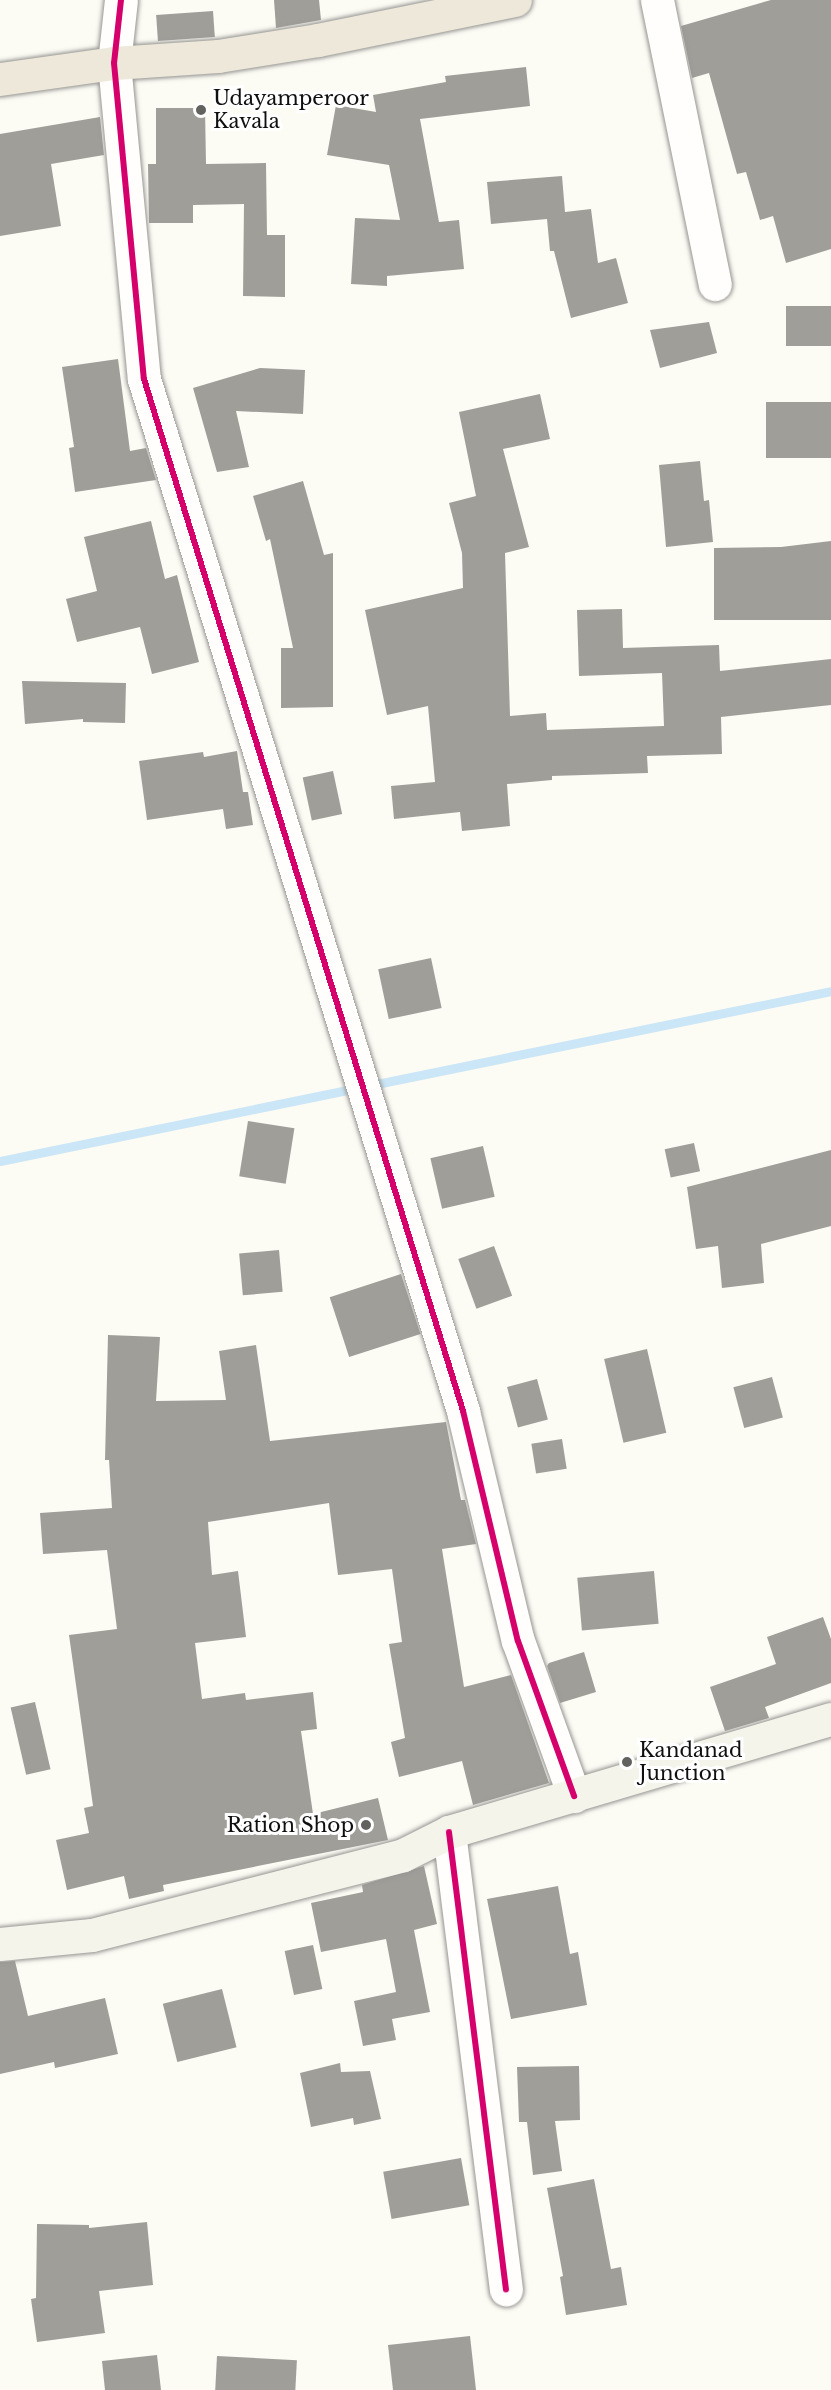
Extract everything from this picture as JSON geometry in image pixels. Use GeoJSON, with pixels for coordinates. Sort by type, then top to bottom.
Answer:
{"type":"FeatureCollection","features":[{"type":"Feature","properties":{"kind":"main road"},"geometry":{"type":"LineString","coordinates":[[0,79],[114,63],[218,56],[515,0]]}},
{"type":"Feature","properties":{"kind":"main road"},"geometry":{"type":"LineString","coordinates":[[0,1944],[92,1935],[403,1855],[449,1832],[831,1719]]}},
{"type":"Feature","properties":{"kind":"street"},"geometry":{"type":"LineString","coordinates":[[121,0],[114,63],[144,379],[463,1411],[518,1641],[574,1796]]}},
{"type":"Feature","properties":{"kind":"street"},"geometry":{"type":"LineString","coordinates":[[657,0],[715,284]]}},
{"type":"Feature","properties":{"kind":"street"},"geometry":{"type":"LineString","coordinates":[[449,1832],[506,2289]]}},
{"type":"Feature","properties":{"kind":"building"},"geometry":{"type":"Polygon","coordinates":[[[274,0],[319,0],[321,20],[276,28],[274,0]]]}},
{"type":"Feature","properties":{"kind":"building"},"geometry":{"type":"Polygon","coordinates":[[[771,0],[831,0],[831,249],[786,263],[773,216],[760,220],[746,172],[737,174],[709,73],[692,78],[681,26],[771,0]]]}},
{"type":"Feature","properties":{"kind":"building"},"geometry":{"type":"Polygon","coordinates":[[[213,11],[215,37],[158,41],[156,15],[213,11]]]}},
{"type":"Feature","properties":{"kind":"building"},"geometry":{"type":"Polygon","coordinates":[[[526,67],[530,106],[420,119],[439,222],[459,220],[464,269],[387,276],[387,286],[351,284],[355,218],[400,220],[389,165],[327,155],[336,105],[376,112],[373,95],[446,82],[445,76],[526,67]]]}},
{"type":"Feature","properties":{"kind":"building"},"geometry":{"type":"Polygon","coordinates":[[[156,108],[205,108],[206,164],[266,163],[267,235],[285,235],[285,297],[243,296],[244,204],[193,205],[193,223],[149,223],[148,164],[156,164],[156,108]]]}},
{"type":"Feature","properties":{"kind":"building"},"geometry":{"type":"Polygon","coordinates":[[[100,117],[104,155],[51,164],[61,226],[0,236],[0,134],[100,117]]]}},
{"type":"Feature","properties":{"kind":"building"},"geometry":{"type":"Polygon","coordinates":[[[562,176],[565,212],[591,209],[598,263],[616,258],[628,303],[571,318],[554,251],[550,251],[547,219],[491,224],[487,182],[562,176]]]}},
{"type":"Feature","properties":{"kind":"building"},"geometry":{"type":"Polygon","coordinates":[[[786,306],[831,306],[831,346],[786,346],[786,306]]]}},
{"type":"Feature","properties":{"kind":"building"},"geometry":{"type":"Polygon","coordinates":[[[709,322],[717,353],[660,368],[650,330],[709,322]]]}},
{"type":"Feature","properties":{"kind":"building"},"geometry":{"type":"Polygon","coordinates":[[[118,359],[130,451],[146,448],[156,480],[75,492],[69,448],[74,447],[62,367],[118,359]]]}},
{"type":"Feature","properties":{"kind":"building"},"geometry":{"type":"Polygon","coordinates":[[[260,368],[305,370],[303,414],[236,411],[249,467],[217,472],[193,388],[260,368]]]}},
{"type":"Feature","properties":{"kind":"building"},"geometry":{"type":"Polygon","coordinates":[[[540,394],[550,439],[503,449],[529,547],[505,553],[510,716],[546,713],[547,730],[664,726],[662,673],[579,676],[577,610],[622,609],[623,648],[719,645],[720,671],[831,659],[831,705],[721,717],[722,754],[647,756],[648,773],[552,776],[552,780],[507,784],[510,826],[462,831],[460,812],[394,819],[391,786],[435,782],[428,706],[387,715],[365,610],[463,588],[462,553],[449,503],[476,496],[459,412],[540,394]]]}},
{"type":"Feature","properties":{"kind":"building"},"geometry":{"type":"Polygon","coordinates":[[[766,402],[831,402],[831,458],[766,458],[766,402]]]}},
{"type":"Feature","properties":{"kind":"building"},"geometry":{"type":"Polygon","coordinates":[[[700,461],[704,501],[709,500],[713,542],[666,547],[659,465],[700,461]]]}},
{"type":"Feature","properties":{"kind":"building"},"geometry":{"type":"Polygon","coordinates":[[[303,481],[324,555],[333,553],[333,707],[281,708],[281,648],[293,648],[270,539],[266,541],[253,496],[303,481]]]}},
{"type":"Feature","properties":{"kind":"building"},"geometry":{"type":"Polygon","coordinates":[[[151,521],[165,579],[177,575],[199,662],[152,674],[140,627],[77,642],[66,599],[97,591],[84,537],[151,521]]]}},
{"type":"Feature","properties":{"kind":"building"},"geometry":{"type":"Polygon","coordinates":[[[831,541],[831,620],[714,620],[714,548],[781,547],[831,541]]]}},
{"type":"Feature","properties":{"kind":"building"},"geometry":{"type":"Polygon","coordinates":[[[22,681],[126,683],[125,723],[83,722],[83,719],[25,724],[22,681]]]}},
{"type":"Feature","properties":{"kind":"building"},"geometry":{"type":"Polygon","coordinates":[[[237,751],[243,792],[248,792],[253,825],[226,829],[223,809],[147,820],[139,761],[203,752],[204,757],[237,751]]]}},
{"type":"Feature","properties":{"kind":"building"},"geometry":{"type":"Polygon","coordinates":[[[333,771],[342,814],[312,820],[303,777],[333,771]]]}},
{"type":"Feature","properties":{"kind":"building"},"geometry":{"type":"Polygon","coordinates":[[[431,958],[442,1008],[389,1019],[378,969],[431,958]]]}},
{"type":"Feature","properties":{"kind":"building"},"geometry":{"type":"Polygon","coordinates":[[[248,1121],[294,1128],[286,1184],[239,1176],[248,1121]]]}},
{"type":"Feature","properties":{"kind":"building"},"geometry":{"type":"Polygon","coordinates":[[[694,1143],[700,1171],[671,1178],[665,1149],[694,1143]]]}},
{"type":"Feature","properties":{"kind":"building"},"geometry":{"type":"Polygon","coordinates":[[[483,1146],[495,1197],[442,1209],[430,1158],[483,1146]]]}},
{"type":"Feature","properties":{"kind":"building"},"geometry":{"type":"Polygon","coordinates":[[[831,1150],[831,1226],[761,1244],[764,1283],[722,1288],[718,1246],[696,1249],[687,1187],[831,1150]]]}},
{"type":"Feature","properties":{"kind":"building"},"geometry":{"type":"Polygon","coordinates":[[[494,1246],[512,1296],[476,1309],[458,1259],[494,1246]]]}},
{"type":"Feature","properties":{"kind":"building"},"geometry":{"type":"Polygon","coordinates":[[[279,1250],[283,1292],[243,1295],[239,1253],[279,1250]]]}},
{"type":"Feature","properties":{"kind":"building"},"geometry":{"type":"Polygon","coordinates":[[[401,1274],[420,1334],[349,1357],[330,1297],[401,1274]]]}},
{"type":"Feature","properties":{"kind":"building"},"geometry":{"type":"Polygon","coordinates":[[[108,1335],[160,1337],[156,1401],[226,1400],[219,1351],[256,1345],[270,1441],[446,1422],[461,1500],[465,1500],[476,1544],[442,1549],[464,1687],[511,1675],[549,1783],[473,1805],[462,1761],[399,1777],[391,1742],[405,1738],[389,1644],[402,1642],[392,1569],[338,1575],[329,1503],[208,1522],[212,1575],[238,1571],[246,1637],[195,1643],[202,1699],[245,1693],[246,1700],[313,1692],[317,1729],[301,1731],[313,1814],[378,1798],[388,1840],[163,1885],[164,1891],[129,1899],[124,1876],[67,1890],[56,1840],[89,1833],[84,1808],[93,1806],[69,1635],[117,1629],[107,1550],[43,1554],[40,1513],[112,1508],[109,1460],[105,1460],[108,1335]]]}},
{"type":"Feature","properties":{"kind":"building"},"geometry":{"type":"Polygon","coordinates":[[[647,1349],[666,1433],[623,1443],[604,1359],[647,1349]]]}},
{"type":"Feature","properties":{"kind":"building"},"geometry":{"type":"Polygon","coordinates":[[[772,1377],[783,1418],[744,1428],[733,1387],[772,1377]]]}},
{"type":"Feature","properties":{"kind":"building"},"geometry":{"type":"Polygon","coordinates":[[[537,1379],[548,1420],[518,1428],[507,1387],[537,1379]]]}},
{"type":"Feature","properties":{"kind":"building"},"geometry":{"type":"Polygon","coordinates":[[[562,1439],[567,1469],[536,1473],[531,1444],[562,1439]]]}},
{"type":"Feature","properties":{"kind":"building"},"geometry":{"type":"Polygon","coordinates":[[[654,1571],[659,1624],[582,1631],[577,1578],[654,1571]]]}},
{"type":"Feature","properties":{"kind":"building"},"geometry":{"type":"Polygon","coordinates":[[[823,1617],[831,1639],[831,1683],[765,1707],[769,1718],[725,1731],[710,1687],[776,1664],[767,1637],[823,1617]]]}},
{"type":"Feature","properties":{"kind":"building"},"geometry":{"type":"Polygon","coordinates":[[[584,1652],[596,1692],[560,1703],[547,1666],[549,1663],[584,1652]]]}},
{"type":"Feature","properties":{"kind":"building"},"geometry":{"type":"Polygon","coordinates":[[[35,1702],[51,1769],[26,1775],[11,1708],[35,1702]]]}},
{"type":"Feature","properties":{"kind":"building"},"geometry":{"type":"Polygon","coordinates":[[[424,1866],[437,1924],[414,1930],[430,2012],[392,2019],[396,2040],[363,2046],[354,2001],[396,1992],[386,1939],[321,1952],[311,1903],[363,1892],[362,1885],[424,1866]]]}},
{"type":"Feature","properties":{"kind":"building"},"geometry":{"type":"Polygon","coordinates":[[[558,1886],[570,1954],[578,1952],[587,2005],[511,2019],[487,1899],[558,1886]]]}},
{"type":"Feature","properties":{"kind":"building"},"geometry":{"type":"Polygon","coordinates":[[[313,1945],[322,1989],[294,1995],[285,1951],[313,1945]]]}},
{"type":"Feature","properties":{"kind":"building"},"geometry":{"type":"Polygon","coordinates":[[[15,1961],[28,2016],[105,1998],[118,2054],[55,2068],[54,2062],[0,2074],[0,1962],[15,1961]]]}},
{"type":"Feature","properties":{"kind":"building"},"geometry":{"type":"Polygon","coordinates":[[[222,1989],[237,2047],[177,2062],[163,2004],[222,1989]]]}},
{"type":"Feature","properties":{"kind":"building"},"geometry":{"type":"Polygon","coordinates":[[[340,2063],[341,2072],[370,2071],[381,2119],[354,2125],[353,2118],[311,2127],[300,2073],[340,2063]]]}},
{"type":"Feature","properties":{"kind":"building"},"geometry":{"type":"Polygon","coordinates":[[[579,2066],[580,2120],[555,2121],[562,2171],[533,2175],[527,2122],[519,2122],[517,2067],[579,2066]]]}},
{"type":"Feature","properties":{"kind":"building"},"geometry":{"type":"Polygon","coordinates":[[[461,2158],[469,2205],[392,2219],[383,2172],[461,2158]]]}},
{"type":"Feature","properties":{"kind":"building"},"geometry":{"type":"Polygon","coordinates":[[[594,2179],[611,2269],[621,2267],[627,2305],[566,2315],[560,2277],[563,2276],[547,2188],[594,2179]]]}},
{"type":"Feature","properties":{"kind":"building"},"geometry":{"type":"Polygon","coordinates":[[[147,2222],[153,2285],[99,2291],[105,2333],[37,2342],[31,2299],[36,2298],[37,2224],[89,2225],[89,2228],[147,2222]]]}},
{"type":"Feature","properties":{"kind":"building"},"geometry":{"type":"Polygon","coordinates":[[[470,2336],[476,2390],[393,2390],[388,2345],[470,2336]]]}},
{"type":"Feature","properties":{"kind":"building"},"geometry":{"type":"Polygon","coordinates":[[[157,2355],[161,2390],[105,2390],[102,2361],[157,2355]]]}},
{"type":"Feature","properties":{"kind":"building"},"geometry":{"type":"Polygon","coordinates":[[[217,2356],[297,2360],[295,2390],[215,2390],[217,2356]]]}},
{"type":"Feature","properties":{"kind":"waterway"},"geometry":{"type":"LineString","coordinates":[[0,1161],[831,991]]}},
{"type":"Feature","properties":{"kind":"cycle path"},"geometry":{"type":"LineString","coordinates":[[121,0],[114,63],[144,379],[463,1411],[518,1641],[574,1796]]}},
{"type":"Feature","properties":{"kind":"cycle path"},"geometry":{"type":"LineString","coordinates":[[449,1832],[506,2289]]}},
{"type":"Feature","properties":{"kind":"place","name":"Udayamperoor Kavala"},"geometry":{"type":"Point","coordinates":[201,110]}},
{"type":"Feature","properties":{"kind":"place","name":"Kandanad Junction"},"geometry":{"type":"Point","coordinates":[627,1762]}},
{"type":"Feature","properties":{"kind":"place","name":"Ration Shop"},"geometry":{"type":"Point","coordinates":[366,1825]}}]}
